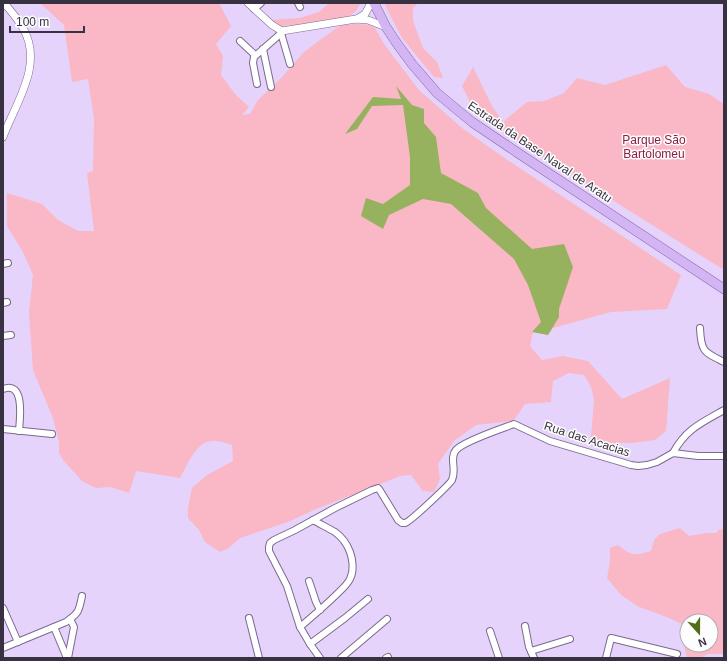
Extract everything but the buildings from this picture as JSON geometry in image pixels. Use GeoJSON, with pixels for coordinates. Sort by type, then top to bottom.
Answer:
{"type":"FeatureCollection","features":[{"type":"Feature","properties":{"kind":"main road","name":"Estrada da Base Naval de Aratu"},"geometry":{"type":"LineString","coordinates":[[374,3],[386,27],[412,64],[437,93],[472,122],[724,288]]}},
{"type":"Feature","properties":{"kind":"street"},"geometry":{"type":"LineString","coordinates":[[248,3],[282,32],[290,64]]}},
{"type":"Feature","properties":{"kind":"street"},"geometry":{"type":"LineString","coordinates":[[254,9],[261,3]]}},
{"type":"Feature","properties":{"kind":"street"},"geometry":{"type":"LineString","coordinates":[[257,84],[253,60],[255,55],[282,32],[361,18],[371,3]]}},
{"type":"Feature","properties":{"kind":"street"},"geometry":{"type":"LineString","coordinates":[[3,137],[27,82],[31,58],[29,43],[23,28],[4,4]]}},
{"type":"Feature","properties":{"kind":"street"},"geometry":{"type":"LineString","coordinates":[[356,19],[368,20],[386,27]]}},
{"type":"Feature","properties":{"kind":"street"},"geometry":{"type":"LineString","coordinates":[[240,41],[255,55]]}},
{"type":"Feature","properties":{"kind":"street"},"geometry":{"type":"LineString","coordinates":[[263,49],[271,87]]}},
{"type":"Feature","properties":{"kind":"street"},"geometry":{"type":"LineString","coordinates":[[700,328],[700,340],[703,350],[724,362]]}},
{"type":"Feature","properties":{"kind":"street"},"geometry":{"type":"LineString","coordinates":[[3,336],[11,335]]}},
{"type":"Feature","properties":{"kind":"street"},"geometry":{"type":"LineString","coordinates":[[3,389],[11,387],[14,388],[16,392],[20,403],[21,415],[19,430]]}},
{"type":"Feature","properties":{"kind":"street"},"geometry":{"type":"LineString","coordinates":[[724,410],[694,427],[680,441],[673,454],[724,456]]}},
{"type":"Feature","properties":{"kind":"street","name":"Rua das Acacias"},"geometry":{"type":"LineString","coordinates":[[313,520],[378,488],[398,520],[402,523],[406,522],[424,508],[452,482],[455,473],[453,455],[458,448],[514,424],[550,441],[631,466],[647,465],[673,454]]}},
{"type":"Feature","properties":{"kind":"street"},"geometry":{"type":"LineString","coordinates":[[3,429],[52,434]]}},
{"type":"Feature","properties":{"kind":"street"},"geometry":{"type":"LineString","coordinates":[[300,626],[320,610],[347,584],[353,567],[351,555],[347,545],[342,539],[313,520],[274,540],[270,543],[269,551],[287,586],[300,626],[320,658]]}},
{"type":"Feature","properties":{"kind":"street"},"geometry":{"type":"LineString","coordinates":[[309,581],[320,610]]}},
{"type":"Feature","properties":{"kind":"street"},"geometry":{"type":"LineString","coordinates":[[3,648],[70,619],[78,610],[82,596]]}},
{"type":"Feature","properties":{"kind":"street"},"geometry":{"type":"LineString","coordinates":[[310,644],[368,599]]}},
{"type":"Feature","properties":{"kind":"street"},"geometry":{"type":"LineString","coordinates":[[3,608],[18,642]]}},
{"type":"Feature","properties":{"kind":"street"},"geometry":{"type":"LineString","coordinates":[[249,618],[259,658]]}},
{"type":"Feature","properties":{"kind":"street"},"geometry":{"type":"LineString","coordinates":[[67,658],[74,627],[70,619]]}},
{"type":"Feature","properties":{"kind":"street"},"geometry":{"type":"LineString","coordinates":[[341,658],[387,619]]}},
{"type":"Feature","properties":{"kind":"street"},"geometry":{"type":"LineString","coordinates":[[525,626],[527,639],[534,658]]}},
{"type":"Feature","properties":{"kind":"street"},"geometry":{"type":"LineString","coordinates":[[54,627],[67,658]]}},
{"type":"Feature","properties":{"kind":"street"},"geometry":{"type":"LineString","coordinates":[[490,631],[499,658]]}},
{"type":"Feature","properties":{"kind":"street"},"geometry":{"type":"LineString","coordinates":[[606,658],[611,638],[677,654]]}},
{"type":"Feature","properties":{"kind":"street"},"geometry":{"type":"LineString","coordinates":[[531,651],[570,639]]}},
{"type":"Feature","properties":{"kind":"green space"},"geometry":{"type":"Polygon","coordinates":[[[40,3],[219,3],[231,26],[216,44],[223,56],[221,75],[235,94],[249,107],[242,115],[250,114],[258,100],[282,77],[304,52],[341,25],[369,25],[375,28],[384,44],[419,90],[462,128],[506,159],[681,275],[667,309],[611,312],[553,328],[548,335],[533,332],[530,346],[542,360],[563,356],[588,361],[622,399],[670,378],[666,431],[655,440],[632,443],[605,443],[591,437],[594,400],[591,387],[584,375],[569,373],[553,381],[551,402],[525,404],[513,421],[476,425],[454,441],[438,464],[440,479],[434,492],[423,491],[411,475],[400,476],[316,509],[288,522],[240,538],[229,548],[220,552],[205,542],[199,530],[188,518],[188,508],[192,488],[207,475],[233,461],[232,445],[216,441],[206,442],[192,455],[180,478],[136,471],[129,493],[111,487],[96,488],[82,481],[63,460],[59,453],[59,442],[53,418],[33,370],[29,313],[33,275],[23,252],[7,226],[7,193],[42,204],[58,220],[78,231],[94,231],[87,173],[93,171],[94,119],[88,79],[72,82],[64,25],[40,3]]]}},
{"type":"Feature","properties":{"kind":"green space"},"geometry":{"type":"Polygon","coordinates":[[[329,3],[360,4],[356,11],[348,17],[278,26],[273,20],[300,18],[319,12],[329,3]]]}},
{"type":"Feature","properties":{"kind":"green space"},"geometry":{"type":"Polygon","coordinates":[[[385,3],[418,3],[413,8],[413,21],[423,48],[437,62],[443,78],[434,77],[402,38],[385,3]]]}},
{"type":"Feature","properties":{"kind":"green space","name":"Parque São Bartolomeu"},"geometry":{"type":"Polygon","coordinates":[[[666,65],[685,87],[709,94],[724,104],[724,270],[518,141],[474,110],[462,86],[473,67],[492,106],[503,122],[527,102],[544,101],[564,93],[577,78],[605,85],[666,65]]]}},
{"type":"Feature","properties":{"kind":"green space"},"geometry":{"type":"Polygon","coordinates":[[[680,528],[689,536],[716,533],[720,529],[724,530],[724,654],[708,654],[702,657],[703,658],[687,658],[686,653],[719,653],[719,613],[679,613],[679,623],[637,606],[621,595],[607,578],[610,548],[618,545],[633,554],[646,553],[651,551],[654,540],[660,534],[680,528]]]}},
{"type":"Feature","properties":{"kind":"shaded area"},"geometry":{"type":"Polygon","coordinates":[[[396,86],[412,105],[424,109],[424,123],[436,137],[441,173],[478,193],[486,208],[532,249],[564,244],[573,267],[559,309],[559,317],[548,335],[532,332],[541,322],[528,285],[514,259],[451,204],[423,199],[389,215],[383,229],[361,216],[366,198],[383,204],[410,185],[410,157],[403,105],[372,106],[357,129],[345,134],[373,97],[401,99],[396,86]]]}}]}
